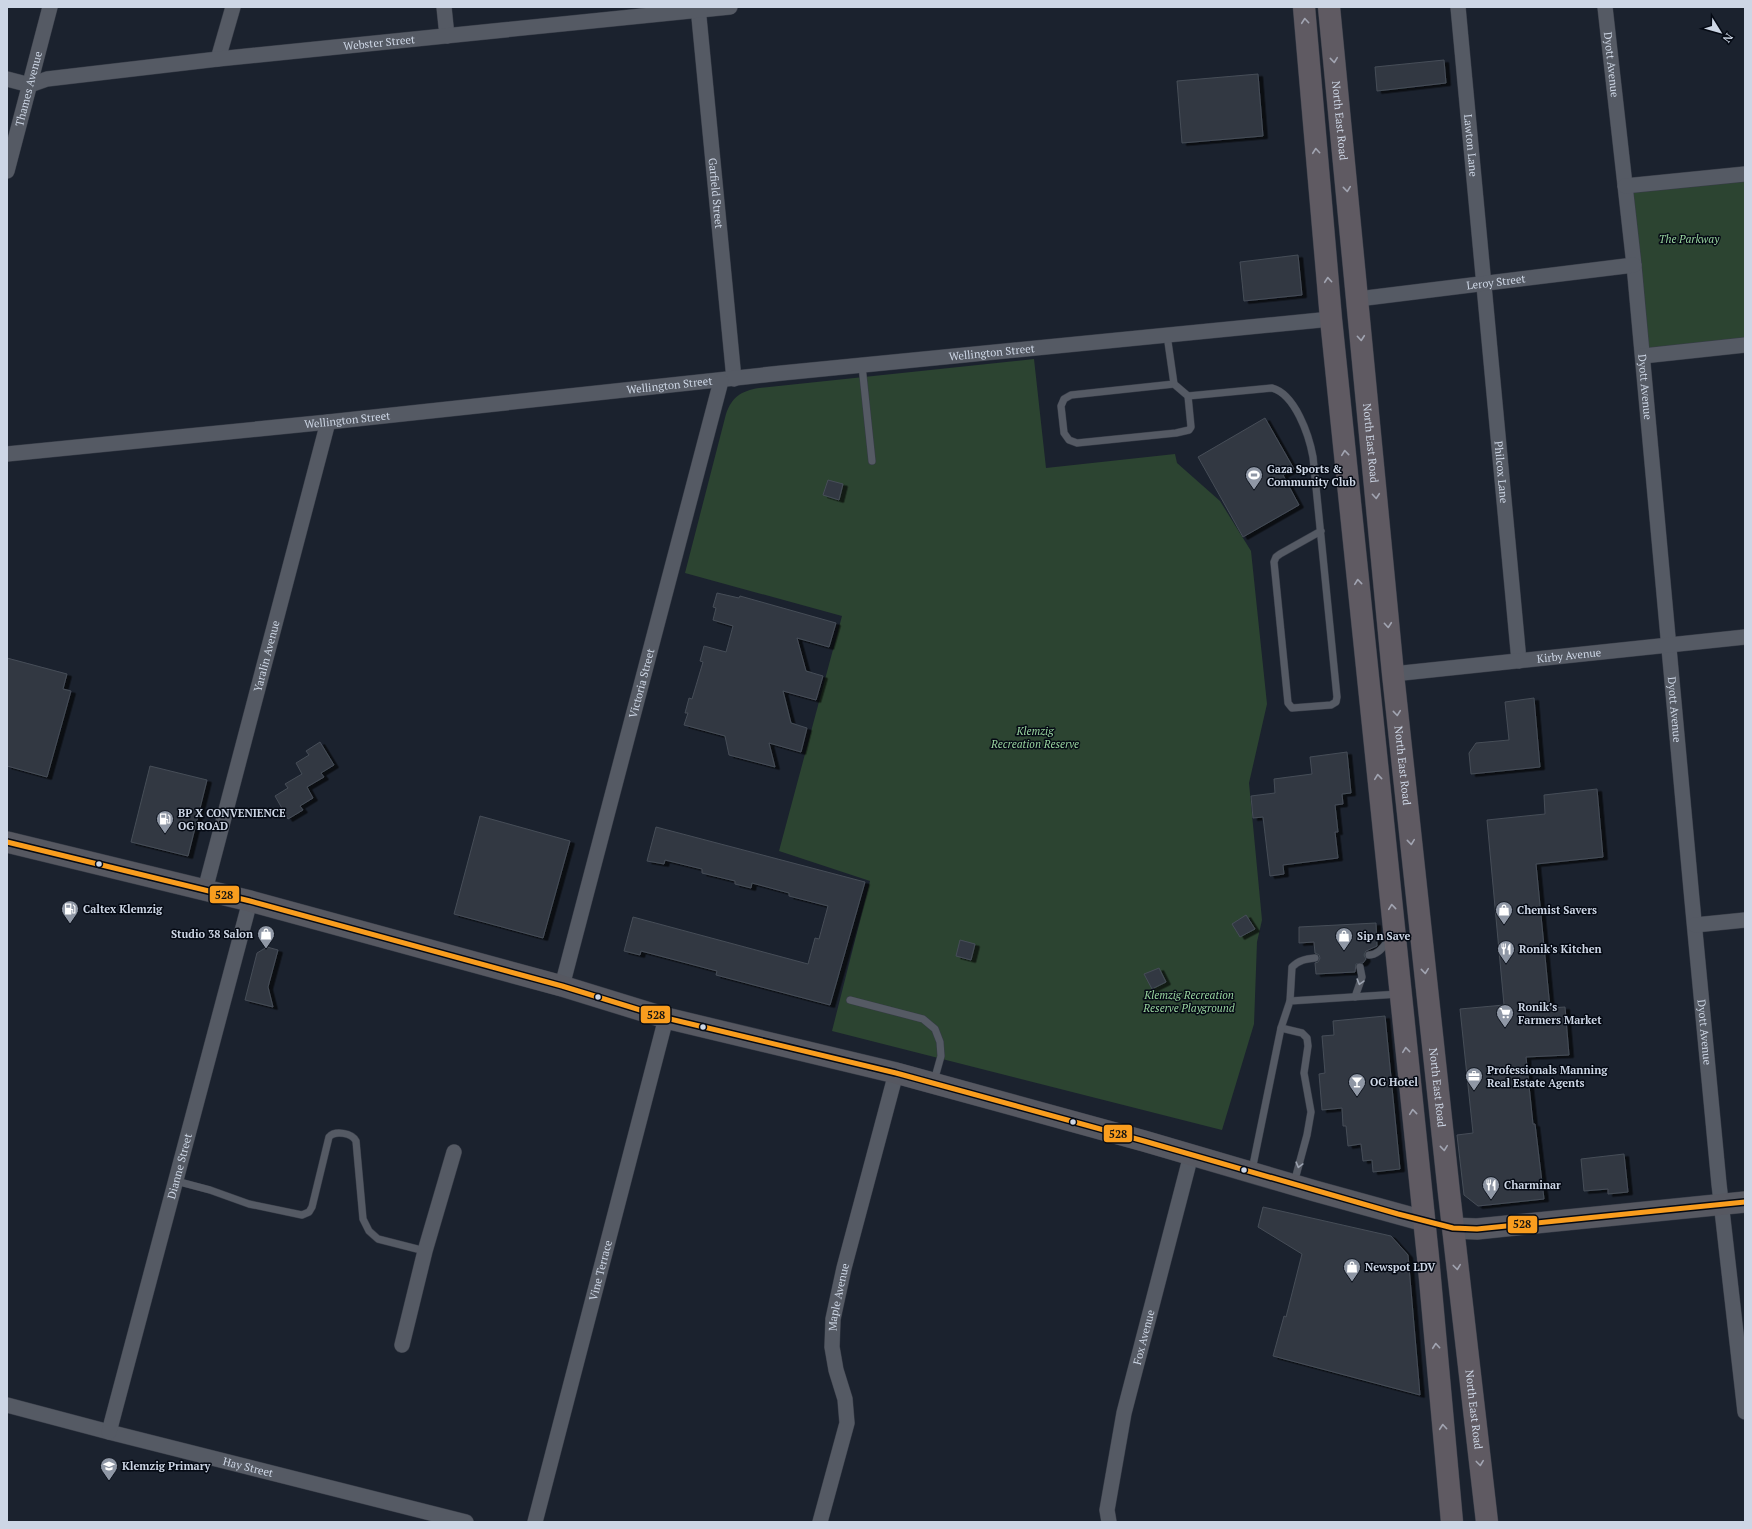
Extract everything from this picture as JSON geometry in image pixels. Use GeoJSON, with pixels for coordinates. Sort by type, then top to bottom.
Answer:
{"type":"FeatureCollection","features":[{"type":"Feature","properties":{"kind":"highway"},"geometry":{"type":"LineString","coordinates":[[1304,7],[1331,319],[1424,1221],[1452,1522]]}},
{"type":"Feature","properties":{"kind":"highway","name":"North East Road"},"geometry":{"type":"LineString","coordinates":[[1329,7],[1393,674],[1453,1228],[1487,1522]]}},
{"type":"Feature","properties":{"kind":"highway"},"geometry":{"type":"LineString","coordinates":[[1331,319],[1358,299]]}},
{"type":"Feature","properties":{"kind":"highway"},"geometry":{"type":"LineString","coordinates":[[1368,676],[1393,674]]}},
{"type":"Feature","properties":{"kind":"highway"},"geometry":{"type":"LineString","coordinates":[[1424,1221],[1453,1228]]}},
{"type":"Feature","properties":{"kind":"main road"},"geometry":{"type":"LineString","coordinates":[[7,842],[250,901],[562,986],[666,1018],[896,1073],[1191,1154],[1294,1185],[1424,1221]]}},
{"type":"Feature","properties":{"kind":"main road"},"geometry":{"type":"LineString","coordinates":[[1453,1228],[1477,1229],[1745,1202]]}},
{"type":"Feature","properties":{"kind":"street","name":"Thames Avenue"},"geometry":{"type":"LineString","coordinates":[[7,171],[50,7]]}},
{"type":"Feature","properties":{"kind":"street"},"geometry":{"type":"LineString","coordinates":[[218,60],[233,7]]}},
{"type":"Feature","properties":{"kind":"street"},"geometry":{"type":"LineString","coordinates":[[444,7],[447,36]]}},
{"type":"Feature","properties":{"kind":"street","name":"Webster Street"},"geometry":{"type":"LineString","coordinates":[[30,84],[48,79],[218,60],[698,9],[730,7]]}},
{"type":"Feature","properties":{"kind":"street","name":"Lawton Lane"},"geometry":{"type":"LineString","coordinates":[[1458,7],[1484,284]]}},
{"type":"Feature","properties":{"kind":"street","name":"Dyott Avenue"},"geometry":{"type":"LineString","coordinates":[[1605,7],[1634,265],[1695,925],[1722,1204],[1745,1412]]}},
{"type":"Feature","properties":{"kind":"street","name":"Garfield Street"},"geometry":{"type":"LineString","coordinates":[[698,9],[728,380]]}},
{"type":"Feature","properties":{"kind":"street"},"geometry":{"type":"LineString","coordinates":[[7,79],[30,84]]}},
{"type":"Feature","properties":{"kind":"street"},"geometry":{"type":"LineString","coordinates":[[1624,186],[1745,174]]}},
{"type":"Feature","properties":{"kind":"street","name":"Leroy Street"},"geometry":{"type":"LineString","coordinates":[[1358,299],[1634,265]]}},
{"type":"Feature","properties":{"kind":"street","name":"Philcox Lane"},"geometry":{"type":"LineString","coordinates":[[1484,284],[1519,661]]}},
{"type":"Feature","properties":{"kind":"street","name":"Wellington Street"},"geometry":{"type":"LineString","coordinates":[[7,454],[1331,319]]}},
{"type":"Feature","properties":{"kind":"street"},"geometry":{"type":"LineString","coordinates":[[1643,356],[1745,345]]}},
{"type":"Feature","properties":{"kind":"street","name":"Victoria Street"},"geometry":{"type":"LineString","coordinates":[[562,986],[728,380]]}},
{"type":"Feature","properties":{"kind":"street","name":"Yaralin Avenue"},"geometry":{"type":"LineString","coordinates":[[205,890],[328,422]]}},
{"type":"Feature","properties":{"kind":"street","name":"Kirby Avenue"},"geometry":{"type":"LineString","coordinates":[[1393,674],[1745,637]]}},
{"type":"Feature","properties":{"kind":"street","name":"Dianne Street"},"geometry":{"type":"LineString","coordinates":[[109,1432],[250,901]]}},
{"type":"Feature","properties":{"kind":"street"},"geometry":{"type":"LineString","coordinates":[[1695,925],[1745,920]]}},
{"type":"Feature","properties":{"kind":"street","name":"Vine Terrace"},"geometry":{"type":"LineString","coordinates":[[535,1522],[666,1018]]}},
{"type":"Feature","properties":{"kind":"street","name":"Maple Avenue"},"geometry":{"type":"LineString","coordinates":[[820,1522],[847,1423],[845,1399],[836,1370],[832,1347],[832,1319],[844,1268],[896,1073]]}},
{"type":"Feature","properties":{"kind":"street"},"geometry":{"type":"LineString","coordinates":[[402,1345],[425,1251],[454,1152]]}},
{"type":"Feature","properties":{"kind":"street","name":"Fox Avenue"},"geometry":{"type":"LineString","coordinates":[[1109,1522],[1107,1510],[1124,1413],[1191,1154]]}},
{"type":"Feature","properties":{"kind":"street","name":"Hay Street"},"geometry":{"type":"LineString","coordinates":[[7,1405],[466,1522]]}},
{"type":"Feature","properties":{"kind":"lane"},"geometry":{"type":"LineString","coordinates":[[1167,335],[1174,384],[1188,396],[1191,427],[1185,432],[1077,443],[1069,440],[1064,434],[1061,406],[1064,399],[1071,395],[1174,384]]}},
{"type":"Feature","properties":{"kind":"lane"},"geometry":{"type":"LineString","coordinates":[[862,366],[872,461]]}},
{"type":"Feature","properties":{"kind":"lane"},"geometry":{"type":"LineString","coordinates":[[1188,396],[1272,388],[1279,390],[1285,395],[1299,416],[1309,436],[1313,456],[1321,531],[1338,697],[1336,702],[1331,705],[1292,708],[1288,703],[1274,562],[1276,557],[1280,554],[1321,531]]}},
{"type":"Feature","properties":{"kind":"lane"},"geometry":{"type":"LineString","coordinates":[[1369,955],[1374,955],[1378,952],[1394,934]]}},
{"type":"Feature","properties":{"kind":"lane"},"geometry":{"type":"LineString","coordinates":[[1251,1172],[1280,1028],[1290,1001],[1292,967],[1296,962],[1315,958]]}},
{"type":"Feature","properties":{"kind":"lane"},"geometry":{"type":"LineString","coordinates":[[1355,996],[1362,977],[1360,966]]}},
{"type":"Feature","properties":{"kind":"lane"},"geometry":{"type":"LineString","coordinates":[[1290,1001],[1401,994]]}},
{"type":"Feature","properties":{"kind":"lane"},"geometry":{"type":"LineString","coordinates":[[850,1000],[923,1019],[935,1029],[940,1042],[941,1056],[933,1083]]}},
{"type":"Feature","properties":{"kind":"lane"},"geometry":{"type":"LineString","coordinates":[[1280,1028],[1302,1033],[1308,1038],[1304,1073],[1311,1112],[1305,1144],[1294,1185]]}},
{"type":"Feature","properties":{"kind":"lane"},"geometry":{"type":"LineString","coordinates":[[176,1181],[210,1190],[249,1204],[302,1215],[306,1214],[312,1207],[329,1137],[332,1134],[340,1133],[352,1137],[356,1141],[363,1219],[366,1226],[378,1239],[425,1251]]}},
{"type":"Feature","properties":{"kind":"green space","name":"The Parkway"},"geometry":{"type":"Polygon","coordinates":[[[1745,174],[1745,345],[1643,356],[1627,186],[1745,174]]]}},
{"type":"Feature","properties":{"kind":"green space","name":"Klemzig Recreation Reserve"},"geometry":{"type":"Polygon","coordinates":[[[1034,359],[1046,468],[1175,454],[1177,463],[1220,501],[1251,551],[1267,704],[1249,783],[1262,920],[1257,942],[1254,1024],[1222,1130],[832,1031],[870,881],[779,851],[842,616],[685,573],[726,414],[734,399],[742,393],[759,388],[1034,359]]]}},
{"type":"Feature","properties":{"kind":"building"},"geometry":{"type":"Polygon","coordinates":[[[1444,60],[1446,83],[1377,91],[1375,67],[1444,60]]]}},
{"type":"Feature","properties":{"kind":"building"},"geometry":{"type":"Polygon","coordinates":[[[1258,74],[1263,136],[1182,143],[1177,81],[1258,74]]]}},
{"type":"Feature","properties":{"kind":"building"},"geometry":{"type":"Polygon","coordinates":[[[1298,255],[1302,295],[1244,301],[1240,262],[1298,255]]]}},
{"type":"Feature","properties":{"kind":"building","name":"Gaza Sports & Community Club"},"geometry":{"type":"Polygon","coordinates":[[[1265,418],[1294,469],[1283,475],[1299,505],[1243,537],[1198,457],[1265,418]]]}},
{"type":"Feature","properties":{"kind":"building"},"geometry":{"type":"Polygon","coordinates":[[[828,480],[843,484],[839,500],[823,495],[828,480]]]}},
{"type":"Feature","properties":{"kind":"building"},"geometry":{"type":"Polygon","coordinates":[[[717,593],[739,598],[740,596],[836,623],[829,647],[797,638],[806,671],[823,676],[816,700],[783,691],[791,723],[807,728],[801,752],[769,743],[775,767],[729,755],[725,736],[684,725],[688,713],[685,713],[689,698],[692,699],[703,662],[700,661],[704,646],[726,652],[733,626],[713,620],[716,608],[713,607],[717,593]]]}},
{"type":"Feature","properties":{"kind":"building"},"geometry":{"type":"Polygon","coordinates":[[[7,658],[67,674],[63,689],[71,691],[47,777],[7,766],[7,658]]]}},
{"type":"Feature","properties":{"kind":"building"},"geometry":{"type":"Polygon","coordinates":[[[1534,698],[1540,767],[1471,774],[1469,753],[1476,743],[1509,740],[1505,702],[1534,698]]]}},
{"type":"Feature","properties":{"kind":"building"},"geometry":{"type":"Polygon","coordinates":[[[320,742],[334,765],[321,773],[324,777],[307,787],[313,798],[300,806],[303,810],[288,819],[275,796],[288,788],[285,784],[302,774],[296,763],[309,755],[306,751],[320,742]]]}},
{"type":"Feature","properties":{"kind":"building"},"geometry":{"type":"Polygon","coordinates":[[[1347,752],[1351,793],[1342,794],[1343,804],[1335,805],[1338,832],[1335,832],[1338,858],[1283,865],[1284,874],[1270,876],[1263,817],[1253,818],[1251,796],[1275,793],[1274,779],[1312,774],[1310,757],[1347,752]]]}},
{"type":"Feature","properties":{"kind":"building"},"geometry":{"type":"Polygon","coordinates":[[[150,766],[207,780],[188,856],[131,842],[150,766]]]}},
{"type":"Feature","properties":{"kind":"building"},"geometry":{"type":"Polygon","coordinates":[[[1597,789],[1603,857],[1536,864],[1550,1008],[1565,1007],[1569,1055],[1526,1057],[1533,1124],[1535,1124],[1544,1199],[1478,1206],[1464,1195],[1457,1135],[1473,1133],[1460,1009],[1504,1005],[1487,820],[1545,814],[1544,795],[1597,789]]]}},
{"type":"Feature","properties":{"kind":"building"},"geometry":{"type":"Polygon","coordinates":[[[480,816],[570,841],[543,938],[454,914],[480,816]]]}},
{"type":"Feature","properties":{"kind":"building"},"geometry":{"type":"Polygon","coordinates":[[[656,827],[865,882],[830,1005],[716,975],[717,971],[641,951],[640,955],[624,951],[633,917],[808,964],[815,938],[819,939],[828,906],[789,896],[789,893],[752,883],[751,888],[735,884],[735,881],[702,873],[702,869],[665,860],[664,864],[647,861],[656,827]]]}},
{"type":"Feature","properties":{"kind":"building"},"geometry":{"type":"Polygon","coordinates":[[[1246,915],[1255,929],[1240,937],[1232,924],[1246,915]]]}},
{"type":"Feature","properties":{"kind":"building","name":"Sip n Save"},"geometry":{"type":"Polygon","coordinates":[[[1376,923],[1377,946],[1366,951],[1364,955],[1366,959],[1363,963],[1356,964],[1355,972],[1316,974],[1315,963],[1318,962],[1320,958],[1319,955],[1315,953],[1314,942],[1299,943],[1299,927],[1376,923]]]}},
{"type":"Feature","properties":{"kind":"building"},"geometry":{"type":"Polygon","coordinates":[[[960,940],[975,944],[971,960],[956,956],[960,940]]]}},
{"type":"Feature","properties":{"kind":"building"},"geometry":{"type":"Polygon","coordinates":[[[267,947],[278,950],[268,987],[273,1007],[245,1000],[257,953],[267,947]]]}},
{"type":"Feature","properties":{"kind":"building"},"geometry":{"type":"Polygon","coordinates":[[[1159,968],[1166,982],[1152,989],[1144,974],[1159,968]]]}},
{"type":"Feature","properties":{"kind":"building","name":"OG Hotel"},"geometry":{"type":"Polygon","coordinates":[[[1385,1016],[1400,1169],[1373,1172],[1372,1160],[1363,1161],[1361,1144],[1348,1146],[1346,1126],[1343,1126],[1342,1108],[1322,1110],[1319,1074],[1325,1073],[1322,1036],[1334,1035],[1333,1021],[1385,1016]]]}},
{"type":"Feature","properties":{"kind":"building"},"geometry":{"type":"Polygon","coordinates":[[[1624,1154],[1628,1192],[1608,1194],[1608,1189],[1584,1191],[1581,1159],[1624,1154]]]}},
{"type":"Feature","properties":{"kind":"building","name":"Newspot LDV"},"geometry":{"type":"Polygon","coordinates":[[[1263,1207],[1391,1236],[1408,1255],[1420,1395],[1273,1356],[1284,1316],[1286,1317],[1302,1254],[1258,1227],[1263,1207]]]}},
{"type":"Feature","properties":{"kind":"transit line","name":"528"},"geometry":{"type":"LineString","coordinates":[[7,842],[250,901],[562,986],[666,1018],[896,1073],[1144,1141],[1398,1214],[1453,1228],[1477,1229],[1745,1202]]}},
{"type":"Feature","properties":{"kind":"place","name":"Gaza Sports & Community Club"},"geometry":{"type":"Point","coordinates":[1254,490]}},
{"type":"Feature","properties":{"kind":"place","name":"BP X CONVENIENCE OG ROAD"},"geometry":{"type":"Point","coordinates":[165,834]}},
{"type":"Feature","properties":{"kind":"place","name":"Caltex Klemzig"},"geometry":{"type":"Point","coordinates":[70,924]}},
{"type":"Feature","properties":{"kind":"place","name":"Chemist Savers"},"geometry":{"type":"Point","coordinates":[1504,925]}},
{"type":"Feature","properties":{"kind":"place","name":"Studio 38 Salon"},"geometry":{"type":"Point","coordinates":[266,949]}},
{"type":"Feature","properties":{"kind":"place","name":"Sip n Save"},"geometry":{"type":"Point","coordinates":[1344,951]}},
{"type":"Feature","properties":{"kind":"place","name":"Ronik's Kitchen"},"geometry":{"type":"Point","coordinates":[1506,964]}},
{"type":"Feature","properties":{"kind":"place","name":"Ronik’s Farmers Market"},"geometry":{"type":"Point","coordinates":[1505,1028]}},
{"type":"Feature","properties":{"kind":"place","name":"Professionals Manning Real Estate Agents"},"geometry":{"type":"Point","coordinates":[1474,1091]}},
{"type":"Feature","properties":{"kind":"place","name":"OG Hotel"},"geometry":{"type":"Point","coordinates":[1357,1097]}},
{"type":"Feature","properties":{"kind":"place","name":"Charminar"},"geometry":{"type":"Point","coordinates":[1491,1200]}},
{"type":"Feature","properties":{"kind":"place","name":"Newspot LDV"},"geometry":{"type":"Point","coordinates":[1352,1282]}},
{"type":"Feature","properties":{"kind":"place","name":"Klemzig Primary"},"geometry":{"type":"Point","coordinates":[109,1481]}},
{"type":"Feature","properties":{"kind":"park label","name":"Klemzig Recreation Reserve Playground"},"geometry":{"type":"Point","coordinates":[1189,1001]}}]}
